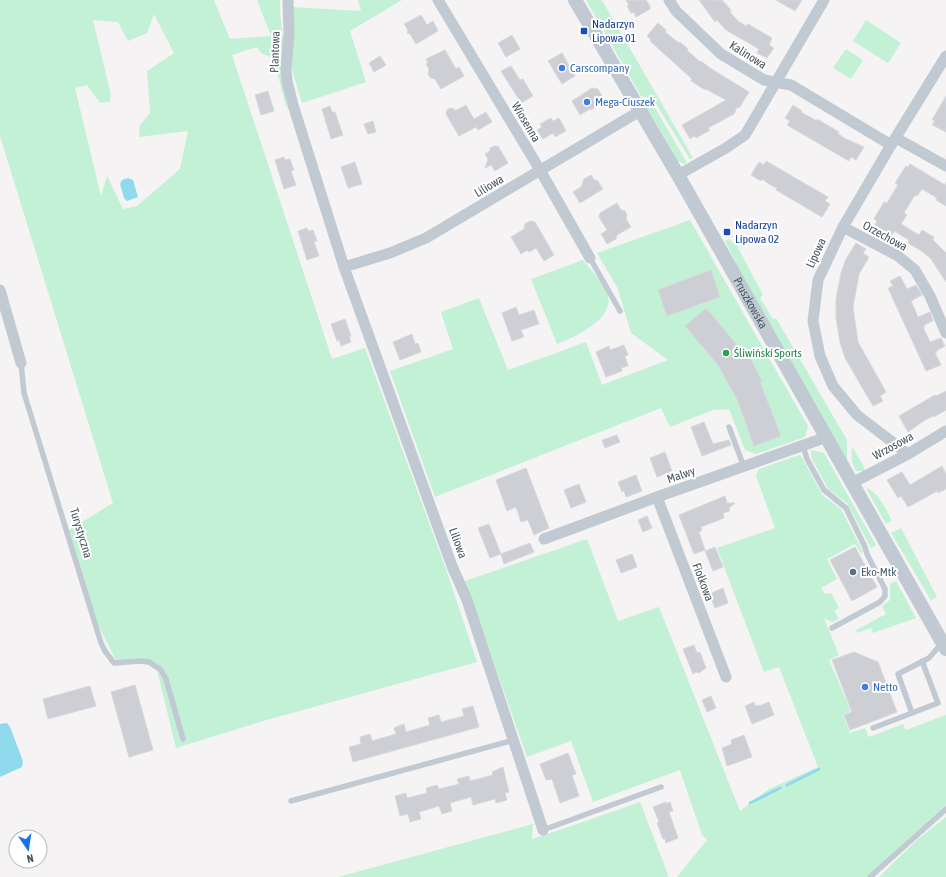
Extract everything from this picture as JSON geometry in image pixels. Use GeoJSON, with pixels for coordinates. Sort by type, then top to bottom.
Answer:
{"type":"FeatureCollection","features":[{"type":"Feature","properties":{"kind":"street","name":"Plantowa"},"geometry":{"type":"LineString","coordinates":[[288,0],[289,33],[286,70],[293,105]]}},
{"type":"Feature","properties":{"kind":"street","name":"Wiosenna"},"geometry":{"type":"LineString","coordinates":[[438,0],[540,170],[590,258]]}},
{"type":"Feature","properties":{"kind":"street","name":"Pruszkowska"},"geometry":{"type":"LineString","coordinates":[[576,0],[945,644]]}},
{"type":"Feature","properties":{"kind":"street","name":"Kalinowa"},"geometry":{"type":"LineString","coordinates":[[669,0],[676,11],[721,54],[764,80],[791,85],[894,141],[946,166]]}},
{"type":"Feature","properties":{"kind":"street"},"geometry":{"type":"LineString","coordinates":[[678,176],[745,135],[824,0]]}},
{"type":"Feature","properties":{"kind":"street","name":"Lipowa"},"geometry":{"type":"LineString","coordinates":[[908,454],[857,415],[833,386],[820,356],[813,321],[818,280],[843,227],[946,56]]}},
{"type":"Feature","properties":{"kind":"street","name":"Liliowa"},"geometry":{"type":"LineString","coordinates":[[293,105],[344,267],[450,559],[467,600],[543,830]]}},
{"type":"Feature","properties":{"kind":"street","name":"Liliowa"},"geometry":{"type":"LineString","coordinates":[[344,267],[390,253],[426,238],[640,111]]}},
{"type":"Feature","properties":{"kind":"street","name":"Orzechowa"},"geometry":{"type":"LineString","coordinates":[[843,227],[898,256],[915,270],[930,296],[946,333]]}},
{"type":"Feature","properties":{"kind":"street","name":"Turystyczna"},"geometry":{"type":"LineString","coordinates":[[0,290],[20,364]]}},
{"type":"Feature","properties":{"kind":"street","name":"Wrzosowa"},"geometry":{"type":"LineString","coordinates":[[852,483],[908,454],[946,431]]}},
{"type":"Feature","properties":{"kind":"street","name":"Malwy"},"geometry":{"type":"LineString","coordinates":[[544,539],[827,437]]}},
{"type":"Feature","properties":{"kind":"street","name":"Fiołkowa"},"geometry":{"type":"LineString","coordinates":[[657,497],[726,677]]}},
{"type":"Feature","properties":{"kind":"lane"},"geometry":{"type":"LineString","coordinates":[[590,258],[620,311]]}},
{"type":"Feature","properties":{"kind":"lane","name":"Turystyczna"},"geometry":{"type":"LineString","coordinates":[[20,364],[26,400],[101,643],[114,663],[140,661],[149,662],[161,670],[166,679],[183,739]]}},
{"type":"Feature","properties":{"kind":"lane"},"geometry":{"type":"LineString","coordinates":[[729,427],[745,467]]}},
{"type":"Feature","properties":{"kind":"lane"},"geometry":{"type":"LineString","coordinates":[[803,446],[807,459],[824,490],[846,508],[865,547],[866,554],[885,589],[885,596],[880,602],[832,628]]}},
{"type":"Feature","properties":{"kind":"lane"},"geometry":{"type":"LineString","coordinates":[[912,713],[898,674],[929,658],[945,644]]}},
{"type":"Feature","properties":{"kind":"lane"},"geometry":{"type":"LineString","coordinates":[[873,728],[938,703],[922,661]]}},
{"type":"Feature","properties":{"kind":"lane"},"geometry":{"type":"LineString","coordinates":[[291,801],[514,740]]}},
{"type":"Feature","properties":{"kind":"lane"},"geometry":{"type":"LineString","coordinates":[[543,830],[661,787]]}},
{"type":"Feature","properties":{"kind":"lane"},"geometry":{"type":"LineString","coordinates":[[870,877],[946,809]]}},
{"type":"Feature","properties":{"kind":"green space"},"geometry":{"type":"Polygon","coordinates":[[[0,0],[214,0],[230,39],[271,36],[257,0],[280,0],[283,43],[283,60],[281,68],[288,115],[274,59],[261,53],[257,47],[232,55],[332,359],[365,348],[446,569],[477,662],[263,721],[176,748],[156,666],[116,660],[95,619],[69,530],[113,503],[0,136],[0,0]],[[154,14],[147,33],[128,41],[118,22],[93,20],[111,95],[110,102],[100,103],[87,85],[75,88],[101,196],[107,176],[123,209],[137,206],[180,169],[188,131],[139,137],[140,125],[150,113],[147,71],[174,53],[154,14]]]}},
{"type":"Feature","properties":{"kind":"green space"},"geometry":{"type":"Polygon","coordinates":[[[358,0],[402,0],[350,31],[366,82],[302,103],[291,66],[292,7],[361,11],[358,0]]]}},
{"type":"Feature","properties":{"kind":"green space"},"geometry":{"type":"Polygon","coordinates":[[[586,0],[602,0],[693,158],[690,159],[653,99],[641,96],[586,0]]]}},
{"type":"Feature","properties":{"kind":"green space"},"geometry":{"type":"Polygon","coordinates":[[[866,20],[901,43],[888,63],[853,41],[866,20]]]}},
{"type":"Feature","properties":{"kind":"green space"},"geometry":{"type":"Polygon","coordinates":[[[846,49],[863,60],[851,79],[833,68],[846,49]]]}},
{"type":"Feature","properties":{"kind":"green space"},"geometry":{"type":"Polygon","coordinates":[[[640,100],[651,101],[687,163],[684,164],[678,161],[656,123],[640,100]]]}},
{"type":"Feature","properties":{"kind":"green space"},"geometry":{"type":"Polygon","coordinates":[[[690,220],[808,426],[805,437],[756,454],[745,450],[729,409],[713,410],[670,427],[661,408],[435,497],[390,371],[453,349],[441,312],[479,298],[508,370],[586,342],[602,385],[668,360],[631,333],[618,289],[597,253],[690,220]]]}},
{"type":"Feature","properties":{"kind":"green space"},"geometry":{"type":"Polygon","coordinates":[[[730,239],[732,243],[735,242],[763,295],[760,298],[773,319],[776,318],[847,440],[847,463],[756,303],[725,241],[730,239]]]}},
{"type":"Feature","properties":{"kind":"green space"},"geometry":{"type":"Polygon","coordinates":[[[583,260],[607,291],[608,304],[605,312],[599,320],[582,332],[557,344],[531,279],[583,260]]]}},
{"type":"Feature","properties":{"kind":"green space"},"geometry":{"type":"Polygon","coordinates":[[[852,447],[865,471],[856,471],[852,459],[852,447]]]}},
{"type":"Feature","properties":{"kind":"green space"},"geometry":{"type":"Polygon","coordinates":[[[811,450],[824,453],[876,545],[871,548],[847,503],[828,489],[811,457],[811,450]]]}},
{"type":"Feature","properties":{"kind":"green space"},"geometry":{"type":"Polygon","coordinates":[[[799,455],[801,456],[822,494],[841,509],[863,552],[861,553],[855,544],[827,559],[837,579],[821,588],[825,594],[832,594],[839,608],[834,611],[839,619],[832,622],[824,618],[839,655],[829,660],[851,711],[843,715],[850,733],[865,728],[869,737],[903,724],[906,730],[946,715],[946,805],[867,877],[677,877],[707,840],[702,835],[680,770],[593,802],[571,741],[527,757],[465,581],[587,539],[618,621],[659,607],[740,811],[769,789],[818,767],[779,667],[764,672],[717,548],[775,528],[756,476],[759,469],[799,455]]]}},
{"type":"Feature","properties":{"kind":"green space"},"geometry":{"type":"Polygon","coordinates":[[[866,488],[875,493],[885,507],[892,521],[886,524],[866,488]]]}},
{"type":"Feature","properties":{"kind":"green space"},"geometry":{"type":"Polygon","coordinates":[[[901,528],[937,597],[931,600],[891,533],[901,528]]]}},
{"type":"Feature","properties":{"kind":"green space"},"geometry":{"type":"Polygon","coordinates":[[[896,581],[916,618],[873,633],[871,628],[857,633],[856,630],[886,614],[882,606],[890,600],[890,584],[896,581]]]}},
{"type":"Feature","properties":{"kind":"green space"},"geometry":{"type":"Polygon","coordinates":[[[640,802],[669,877],[338,877],[533,824],[532,839],[640,802]]]}},
{"type":"Feature","properties":{"kind":"green space"},"geometry":{"type":"Polygon","coordinates":[[[946,817],[946,877],[879,877],[918,839],[946,817]]]}},
{"type":"Feature","properties":{"kind":"water"},"geometry":{"type":"Polygon","coordinates":[[[128,178],[133,180],[138,197],[127,201],[124,198],[120,184],[122,180],[128,178]]]}},
{"type":"Feature","properties":{"kind":"water"},"geometry":{"type":"Polygon","coordinates":[[[7,723],[10,727],[23,761],[22,767],[0,777],[0,724],[7,723]]]}},
{"type":"Feature","properties":{"kind":"building"},"geometry":{"type":"Polygon","coordinates":[[[626,0],[646,0],[650,6],[650,9],[636,17],[634,12],[631,13],[627,6],[629,5],[626,0]]]}},
{"type":"Feature","properties":{"kind":"building"},"geometry":{"type":"Polygon","coordinates":[[[699,0],[722,0],[738,21],[746,26],[748,24],[772,38],[769,45],[774,48],[767,58],[757,53],[759,49],[726,30],[717,20],[715,22],[699,0]]]}},
{"type":"Feature","properties":{"kind":"building"},"geometry":{"type":"Polygon","coordinates":[[[776,0],[802,0],[795,11],[776,0]]]}},
{"type":"Feature","properties":{"kind":"building"},"geometry":{"type":"Polygon","coordinates":[[[421,15],[427,25],[433,21],[438,31],[416,44],[410,34],[407,33],[408,30],[404,24],[421,15]]]}},
{"type":"Feature","properties":{"kind":"building"},"geometry":{"type":"Polygon","coordinates":[[[658,23],[666,30],[665,32],[679,43],[680,42],[700,62],[701,61],[749,92],[739,108],[737,107],[734,114],[708,128],[710,130],[696,138],[694,136],[690,139],[682,125],[726,100],[706,89],[705,90],[691,81],[692,79],[650,41],[651,40],[647,36],[658,23]]]}},
{"type":"Feature","properties":{"kind":"building"},"geometry":{"type":"Polygon","coordinates":[[[512,35],[520,49],[506,57],[498,43],[512,35]]]}},
{"type":"Feature","properties":{"kind":"building"},"geometry":{"type":"Polygon","coordinates":[[[445,50],[456,69],[459,67],[464,76],[441,89],[435,79],[431,78],[428,74],[429,69],[426,64],[428,63],[426,59],[445,50]]]}},
{"type":"Feature","properties":{"kind":"building","name":"Carscompany"},"geometry":{"type":"Polygon","coordinates":[[[562,53],[575,76],[562,84],[548,61],[562,53]]]}},
{"type":"Feature","properties":{"kind":"building"},"geometry":{"type":"Polygon","coordinates":[[[380,56],[386,65],[374,72],[369,63],[380,56]]]}},
{"type":"Feature","properties":{"kind":"building"},"geometry":{"type":"Polygon","coordinates":[[[511,66],[520,80],[523,79],[533,96],[521,103],[501,71],[511,66]]]}},
{"type":"Feature","properties":{"kind":"building","name":"Mega-Ciuszek"},"geometry":{"type":"Polygon","coordinates":[[[592,88],[598,89],[603,98],[602,103],[580,115],[572,101],[592,88]]]}},
{"type":"Feature","properties":{"kind":"building"},"geometry":{"type":"Polygon","coordinates":[[[268,91],[274,111],[261,115],[255,95],[268,91]]]}},
{"type":"Feature","properties":{"kind":"building"},"geometry":{"type":"Polygon","coordinates":[[[946,96],[946,132],[932,125],[935,121],[932,120],[946,96]]]}},
{"type":"Feature","properties":{"kind":"building"},"geometry":{"type":"Polygon","coordinates":[[[466,105],[474,119],[486,112],[492,122],[478,130],[476,127],[459,136],[446,114],[447,110],[450,108],[454,109],[455,111],[466,105]]]}},
{"type":"Feature","properties":{"kind":"building"},"geometry":{"type":"Polygon","coordinates":[[[793,105],[802,111],[801,112],[817,121],[817,119],[839,132],[838,134],[846,139],[864,147],[856,160],[851,157],[849,161],[787,125],[790,121],[785,118],[793,105]]]}},
{"type":"Feature","properties":{"kind":"building"},"geometry":{"type":"Polygon","coordinates":[[[330,106],[332,112],[335,112],[343,135],[331,139],[322,109],[330,106]]]}},
{"type":"Feature","properties":{"kind":"building"},"geometry":{"type":"Polygon","coordinates":[[[551,118],[553,121],[559,118],[566,131],[555,137],[553,133],[543,139],[537,130],[542,127],[540,124],[551,118]]]}},
{"type":"Feature","properties":{"kind":"building"},"geometry":{"type":"Polygon","coordinates":[[[373,121],[376,132],[368,134],[364,124],[373,121]]]}},
{"type":"Feature","properties":{"kind":"building"},"geometry":{"type":"Polygon","coordinates":[[[494,146],[498,146],[508,163],[495,171],[491,165],[485,168],[488,159],[485,154],[494,146]]]}},
{"type":"Feature","properties":{"kind":"building"},"geometry":{"type":"Polygon","coordinates":[[[284,157],[285,160],[290,159],[294,170],[291,171],[296,185],[284,189],[275,160],[284,157]]]}},
{"type":"Feature","properties":{"kind":"building"},"geometry":{"type":"Polygon","coordinates":[[[766,161],[828,197],[825,201],[830,204],[822,217],[776,190],[777,188],[762,179],[761,181],[751,175],[759,162],[764,165],[766,161]]]}},
{"type":"Feature","properties":{"kind":"building"},"geometry":{"type":"Polygon","coordinates":[[[355,162],[362,184],[348,188],[341,167],[355,162]]]}},
{"type":"Feature","properties":{"kind":"building"},"geometry":{"type":"Polygon","coordinates":[[[910,164],[945,185],[946,182],[946,206],[936,200],[937,198],[922,189],[917,196],[915,195],[904,213],[907,215],[901,224],[919,235],[922,230],[934,237],[933,240],[946,253],[946,282],[931,259],[908,243],[909,240],[894,231],[892,235],[875,225],[877,221],[874,219],[884,202],[887,203],[898,185],[895,183],[906,166],[908,167],[910,164]]]}},
{"type":"Feature","properties":{"kind":"building"},"geometry":{"type":"Polygon","coordinates":[[[591,175],[595,181],[597,180],[603,189],[580,203],[573,192],[581,187],[584,179],[591,175]]]}},
{"type":"Feature","properties":{"kind":"building"},"geometry":{"type":"Polygon","coordinates":[[[617,203],[621,210],[625,211],[627,215],[626,219],[631,227],[617,235],[616,239],[607,244],[601,234],[607,230],[599,217],[600,213],[617,203]]]}},
{"type":"Feature","properties":{"kind":"building"},"geometry":{"type":"Polygon","coordinates":[[[530,221],[535,222],[554,255],[544,261],[536,248],[529,252],[527,250],[521,254],[511,237],[524,229],[525,224],[530,221]]]}},
{"type":"Feature","properties":{"kind":"building"},"geometry":{"type":"Polygon","coordinates":[[[307,228],[308,231],[313,230],[317,241],[314,242],[319,256],[307,260],[298,231],[307,228]]]}},
{"type":"Feature","properties":{"kind":"building"},"geometry":{"type":"Polygon","coordinates":[[[856,243],[866,249],[863,253],[869,257],[859,274],[853,307],[858,342],[886,392],[880,396],[883,401],[873,406],[845,358],[840,342],[836,318],[836,299],[841,273],[846,259],[856,243]]]}},
{"type":"Feature","properties":{"kind":"building"},"geometry":{"type":"Polygon","coordinates":[[[711,270],[720,297],[667,316],[658,290],[711,270]]]}},
{"type":"Feature","properties":{"kind":"building"},"geometry":{"type":"Polygon","coordinates":[[[900,276],[907,289],[916,285],[922,295],[911,301],[918,317],[930,312],[933,321],[924,325],[925,327],[923,327],[930,342],[941,338],[945,346],[935,353],[941,365],[926,371],[888,288],[893,286],[890,281],[900,276]]]}},
{"type":"Feature","properties":{"kind":"building"},"geometry":{"type":"Polygon","coordinates":[[[516,307],[519,315],[534,310],[539,324],[521,330],[524,337],[512,341],[502,313],[516,307]]]}},
{"type":"Feature","properties":{"kind":"building"},"geometry":{"type":"Polygon","coordinates":[[[706,308],[752,361],[762,382],[760,382],[781,436],[754,446],[737,399],[718,365],[685,326],[706,308]]]}},
{"type":"Feature","properties":{"kind":"building"},"geometry":{"type":"Polygon","coordinates":[[[345,319],[351,336],[349,336],[351,342],[341,346],[339,340],[337,341],[331,324],[345,319]]]}},
{"type":"Feature","properties":{"kind":"building"},"geometry":{"type":"Polygon","coordinates":[[[412,334],[415,344],[418,343],[421,352],[400,360],[393,342],[412,334]]]}},
{"type":"Feature","properties":{"kind":"building"},"geometry":{"type":"Polygon","coordinates":[[[624,345],[628,355],[625,356],[628,366],[621,368],[622,371],[606,377],[596,352],[609,346],[610,350],[624,345]]]}},
{"type":"Feature","properties":{"kind":"building"},"geometry":{"type":"Polygon","coordinates":[[[946,391],[946,410],[925,420],[908,432],[899,416],[935,395],[936,396],[946,391]]]}},
{"type":"Feature","properties":{"kind":"building"},"geometry":{"type":"Polygon","coordinates":[[[704,422],[713,444],[729,440],[731,445],[702,456],[691,427],[704,422]]]}},
{"type":"Feature","properties":{"kind":"building"},"geometry":{"type":"Polygon","coordinates":[[[617,435],[620,442],[605,448],[602,440],[617,435]]]}},
{"type":"Feature","properties":{"kind":"building"},"geometry":{"type":"Polygon","coordinates":[[[665,452],[672,471],[657,477],[650,458],[665,452]]]}},
{"type":"Feature","properties":{"kind":"building"},"geometry":{"type":"Polygon","coordinates":[[[942,466],[946,474],[946,489],[938,493],[937,491],[908,507],[901,496],[898,498],[887,480],[902,472],[910,485],[942,466]]]}},
{"type":"Feature","properties":{"kind":"building"},"geometry":{"type":"Polygon","coordinates":[[[526,468],[549,528],[534,535],[528,520],[521,522],[516,507],[507,511],[496,480],[526,468]]]}},
{"type":"Feature","properties":{"kind":"building"},"geometry":{"type":"Polygon","coordinates":[[[636,475],[642,491],[626,497],[618,482],[636,475]]]}},
{"type":"Feature","properties":{"kind":"building"},"geometry":{"type":"Polygon","coordinates":[[[579,484],[586,502],[571,508],[564,490],[579,484]]]}},
{"type":"Feature","properties":{"kind":"building"},"geometry":{"type":"Polygon","coordinates":[[[725,496],[727,503],[735,503],[729,508],[730,511],[723,513],[724,518],[701,527],[702,530],[699,532],[705,550],[694,554],[679,515],[725,496]]]}},
{"type":"Feature","properties":{"kind":"building"},"geometry":{"type":"Polygon","coordinates":[[[647,516],[652,528],[643,532],[638,520],[647,516]]]}},
{"type":"Feature","properties":{"kind":"building"},"geometry":{"type":"Polygon","coordinates":[[[489,524],[501,554],[490,558],[478,528],[489,524]]]}},
{"type":"Feature","properties":{"kind":"building"},"geometry":{"type":"Polygon","coordinates":[[[530,543],[534,552],[504,564],[501,554],[530,543]]]}},
{"type":"Feature","properties":{"kind":"building"},"geometry":{"type":"Polygon","coordinates":[[[715,547],[723,567],[713,571],[705,551],[715,547]]]}},
{"type":"Feature","properties":{"kind":"building","name":"Eko-Mtk"},"geometry":{"type":"Polygon","coordinates":[[[855,547],[877,587],[852,601],[830,560],[855,547]]]}},
{"type":"Feature","properties":{"kind":"building"},"geometry":{"type":"Polygon","coordinates":[[[632,554],[637,567],[621,573],[616,560],[632,554]]]}},
{"type":"Feature","properties":{"kind":"building"},"geometry":{"type":"Polygon","coordinates":[[[723,588],[728,603],[715,608],[709,594],[723,588]]]}},
{"type":"Feature","properties":{"kind":"building"},"geometry":{"type":"Polygon","coordinates":[[[694,645],[697,653],[700,652],[706,668],[699,673],[696,672],[693,674],[683,649],[694,645]]]}},
{"type":"Feature","properties":{"kind":"building","name":"Netto"},"geometry":{"type":"Polygon","coordinates":[[[854,652],[878,662],[897,712],[850,730],[844,715],[852,712],[832,660],[854,652]]]}},
{"type":"Feature","properties":{"kind":"building"},"geometry":{"type":"Polygon","coordinates":[[[135,685],[153,750],[129,757],[111,692],[135,685]]]}},
{"type":"Feature","properties":{"kind":"building"},"geometry":{"type":"Polygon","coordinates":[[[90,686],[96,706],[48,719],[43,699],[90,686]]]}},
{"type":"Feature","properties":{"kind":"building"},"geometry":{"type":"Polygon","coordinates":[[[711,696],[716,708],[707,712],[702,700],[711,696]]]}},
{"type":"Feature","properties":{"kind":"building"},"geometry":{"type":"Polygon","coordinates":[[[754,702],[755,706],[759,706],[769,702],[774,715],[752,724],[745,706],[754,702]]]}},
{"type":"Feature","properties":{"kind":"building"},"geometry":{"type":"Polygon","coordinates":[[[473,706],[479,727],[353,762],[349,747],[361,744],[360,737],[370,734],[372,741],[396,734],[394,728],[404,724],[406,732],[430,725],[428,718],[439,715],[441,722],[464,716],[462,709],[473,706]]]}},
{"type":"Feature","properties":{"kind":"building"},"geometry":{"type":"Polygon","coordinates":[[[744,735],[752,757],[727,766],[722,748],[732,744],[731,740],[744,735]]]}},
{"type":"Feature","properties":{"kind":"building"},"geometry":{"type":"Polygon","coordinates":[[[568,753],[576,774],[572,775],[579,796],[560,803],[552,779],[546,780],[540,764],[568,753]]]}},
{"type":"Feature","properties":{"kind":"building"},"geometry":{"type":"Polygon","coordinates":[[[503,767],[509,792],[505,793],[507,800],[496,803],[495,799],[473,805],[471,797],[450,803],[452,811],[442,814],[439,806],[419,812],[421,819],[410,822],[408,814],[400,816],[395,796],[406,793],[407,798],[427,793],[426,788],[437,785],[439,789],[459,784],[457,779],[469,776],[470,781],[493,775],[492,772],[503,767]]]}},
{"type":"Feature","properties":{"kind":"building"},"geometry":{"type":"Polygon","coordinates":[[[666,802],[666,804],[670,802],[673,811],[669,812],[678,838],[666,843],[657,823],[659,822],[653,807],[666,802]]]}},
{"type":"Feature","properties":{"kind":"waterway"},"geometry":{"type":"LineString","coordinates":[[787,785],[819,769]]}},
{"type":"Feature","properties":{"kind":"waterway"},"geometry":{"type":"LineString","coordinates":[[750,803],[780,788]]}},
{"type":"Feature","properties":{"kind":"place","name":"Nadarzyn Lipowa 01"},"geometry":{"type":"Point","coordinates":[584,31]}},
{"type":"Feature","properties":{"kind":"place","name":"Carscompany"},"geometry":{"type":"Point","coordinates":[562,68]}},
{"type":"Feature","properties":{"kind":"place","name":"Mega-Ciuszek"},"geometry":{"type":"Point","coordinates":[587,102]}},
{"type":"Feature","properties":{"kind":"place","name":"Nadarzyn Lipowa 02"},"geometry":{"type":"Point","coordinates":[727,232]}},
{"type":"Feature","properties":{"kind":"place","name":"Śliwiński Sports"},"geometry":{"type":"Point","coordinates":[726,353]}},
{"type":"Feature","properties":{"kind":"place","name":"Eko-Mtk"},"geometry":{"type":"Point","coordinates":[853,572]}},
{"type":"Feature","properties":{"kind":"place","name":"Netto"},"geometry":{"type":"Point","coordinates":[865,687]}}]}
